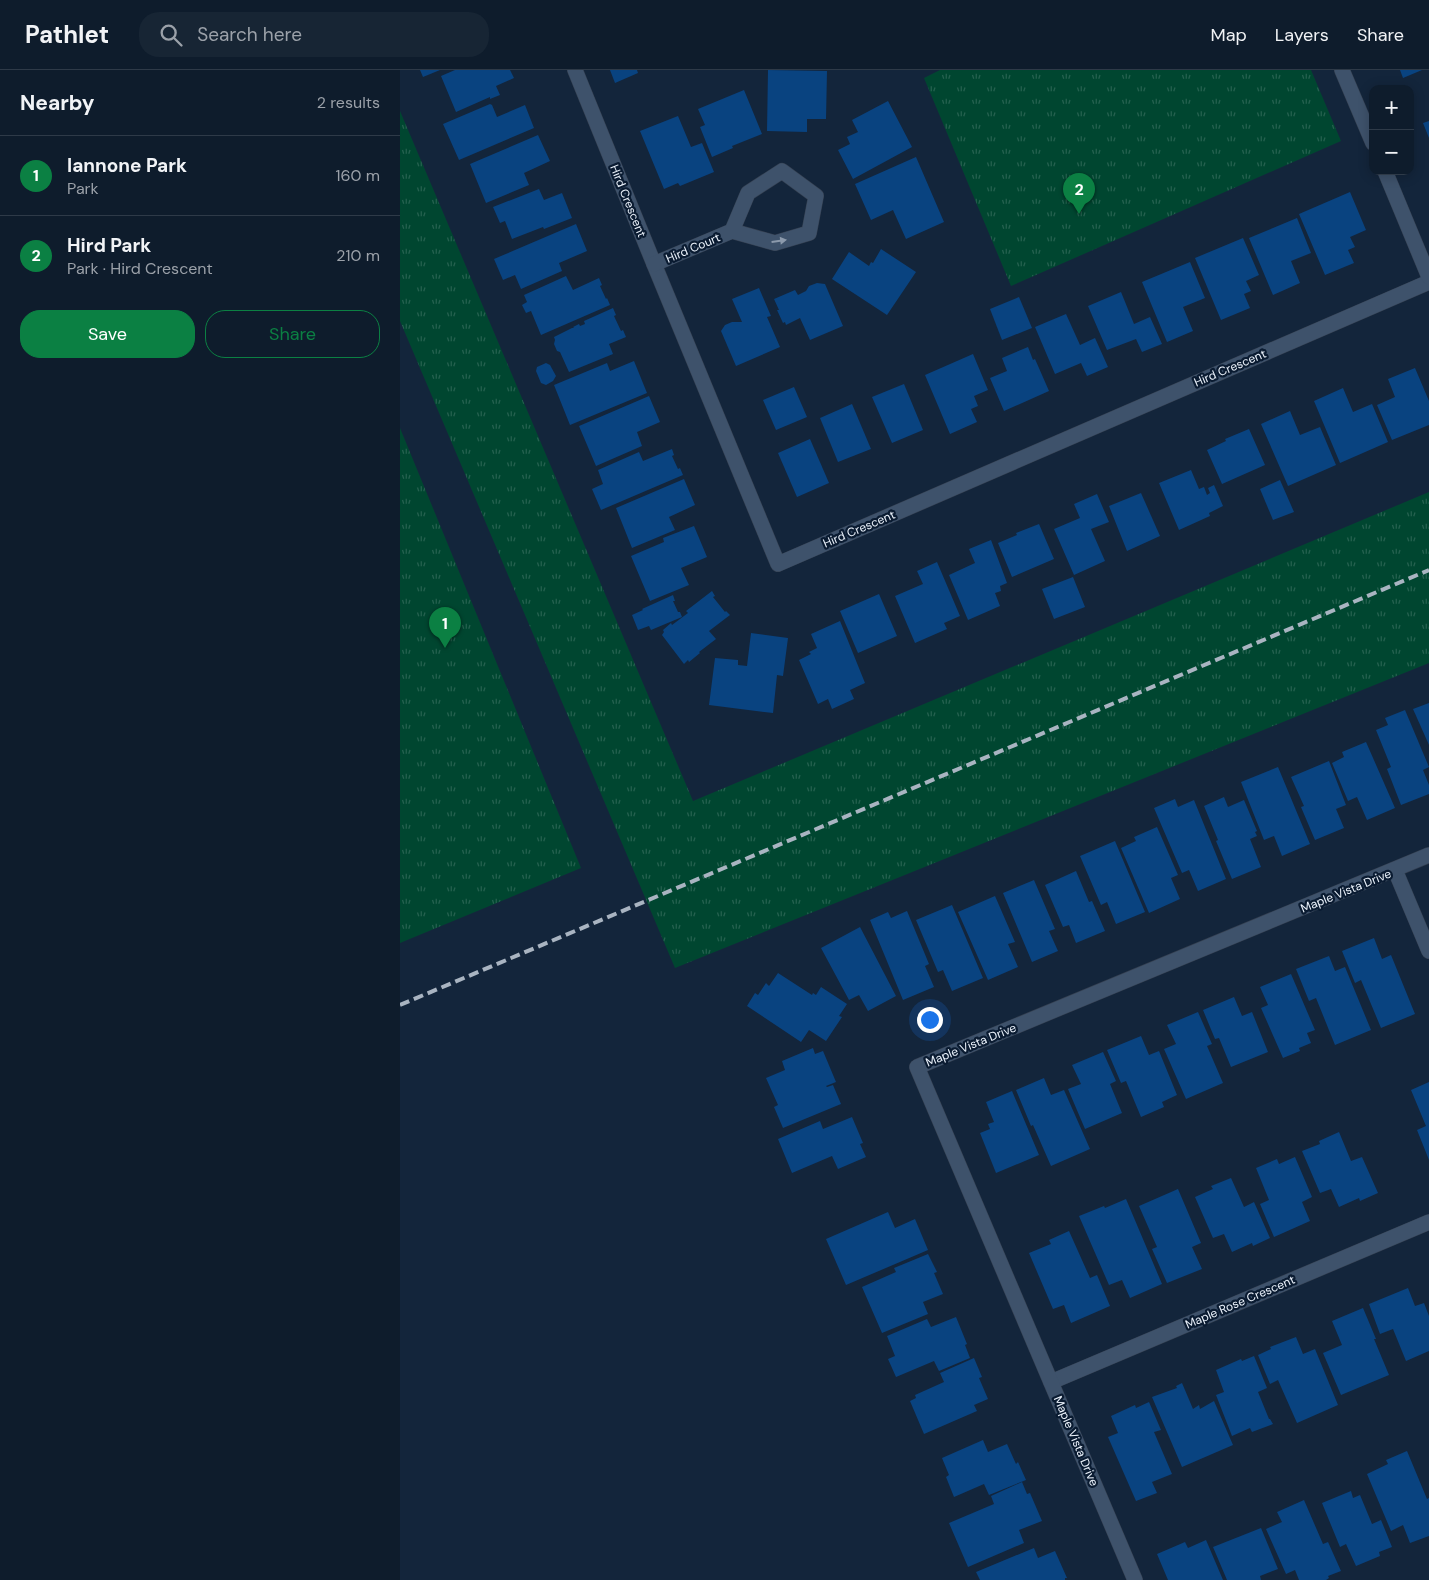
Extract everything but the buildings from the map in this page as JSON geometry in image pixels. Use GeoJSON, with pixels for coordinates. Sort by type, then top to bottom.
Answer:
{"type":"FeatureCollection","features":[{"type":"Feature","properties":{"kind":"street","name":"Hird Crescent"},"geometry":{"type":"LineString","coordinates":[[575,70],[778,564],[1429,282]]}},
{"type":"Feature","properties":{"kind":"street"},"geometry":{"type":"LineString","coordinates":[[1342,70],[1369,134]]}},
{"type":"Feature","properties":{"kind":"street","name":"Hird Court"},"geometry":{"type":"LineString","coordinates":[[654,264],[732,231],[775,243],[809,233],[816,196],[782,171],[748,193],[732,231]]}},
{"type":"Feature","properties":{"kind":"street"},"geometry":{"type":"LineString","coordinates":[[1387,175],[1429,277]]}},
{"type":"Feature","properties":{"kind":"street","name":"Maple Vista Drive"},"geometry":{"type":"LineString","coordinates":[[1135,1580],[917,1067],[1429,855]]}},
{"type":"Feature","properties":{"kind":"street"},"geometry":{"type":"LineString","coordinates":[[1394,870],[1429,951]]}},
{"type":"Feature","properties":{"kind":"street","name":"Maple Rose Crescent"},"geometry":{"type":"LineString","coordinates":[[1051,1382],[1429,1222]]}},
{"type":"Feature","properties":{"kind":"green space"},"geometry":{"type":"Polygon","coordinates":[[[940,70],[1311,70],[1341,141],[1011,286],[924,78],[940,70]]]}},
{"type":"Feature","properties":{"kind":"green space"},"geometry":{"type":"Polygon","coordinates":[[[400,111],[693,801],[1429,492],[1429,663],[675,968],[400,321],[400,111]]]}},
{"type":"Feature","properties":{"kind":"green space"},"geometry":{"type":"Polygon","coordinates":[[[400,428],[581,868],[400,943],[400,428]]]}},
{"type":"Feature","properties":{"kind":"railway"},"geometry":{"type":"LineString","coordinates":[[400,1005],[1429,570]]}},
{"type":"Feature","properties":{"kind":"place","name":"Hird Park"},"geometry":{"type":"Point","coordinates":[1079,214]}},
{"type":"Feature","properties":{"kind":"place","name":"Iannone Park"},"geometry":{"type":"Point","coordinates":[445,648]}}]}
